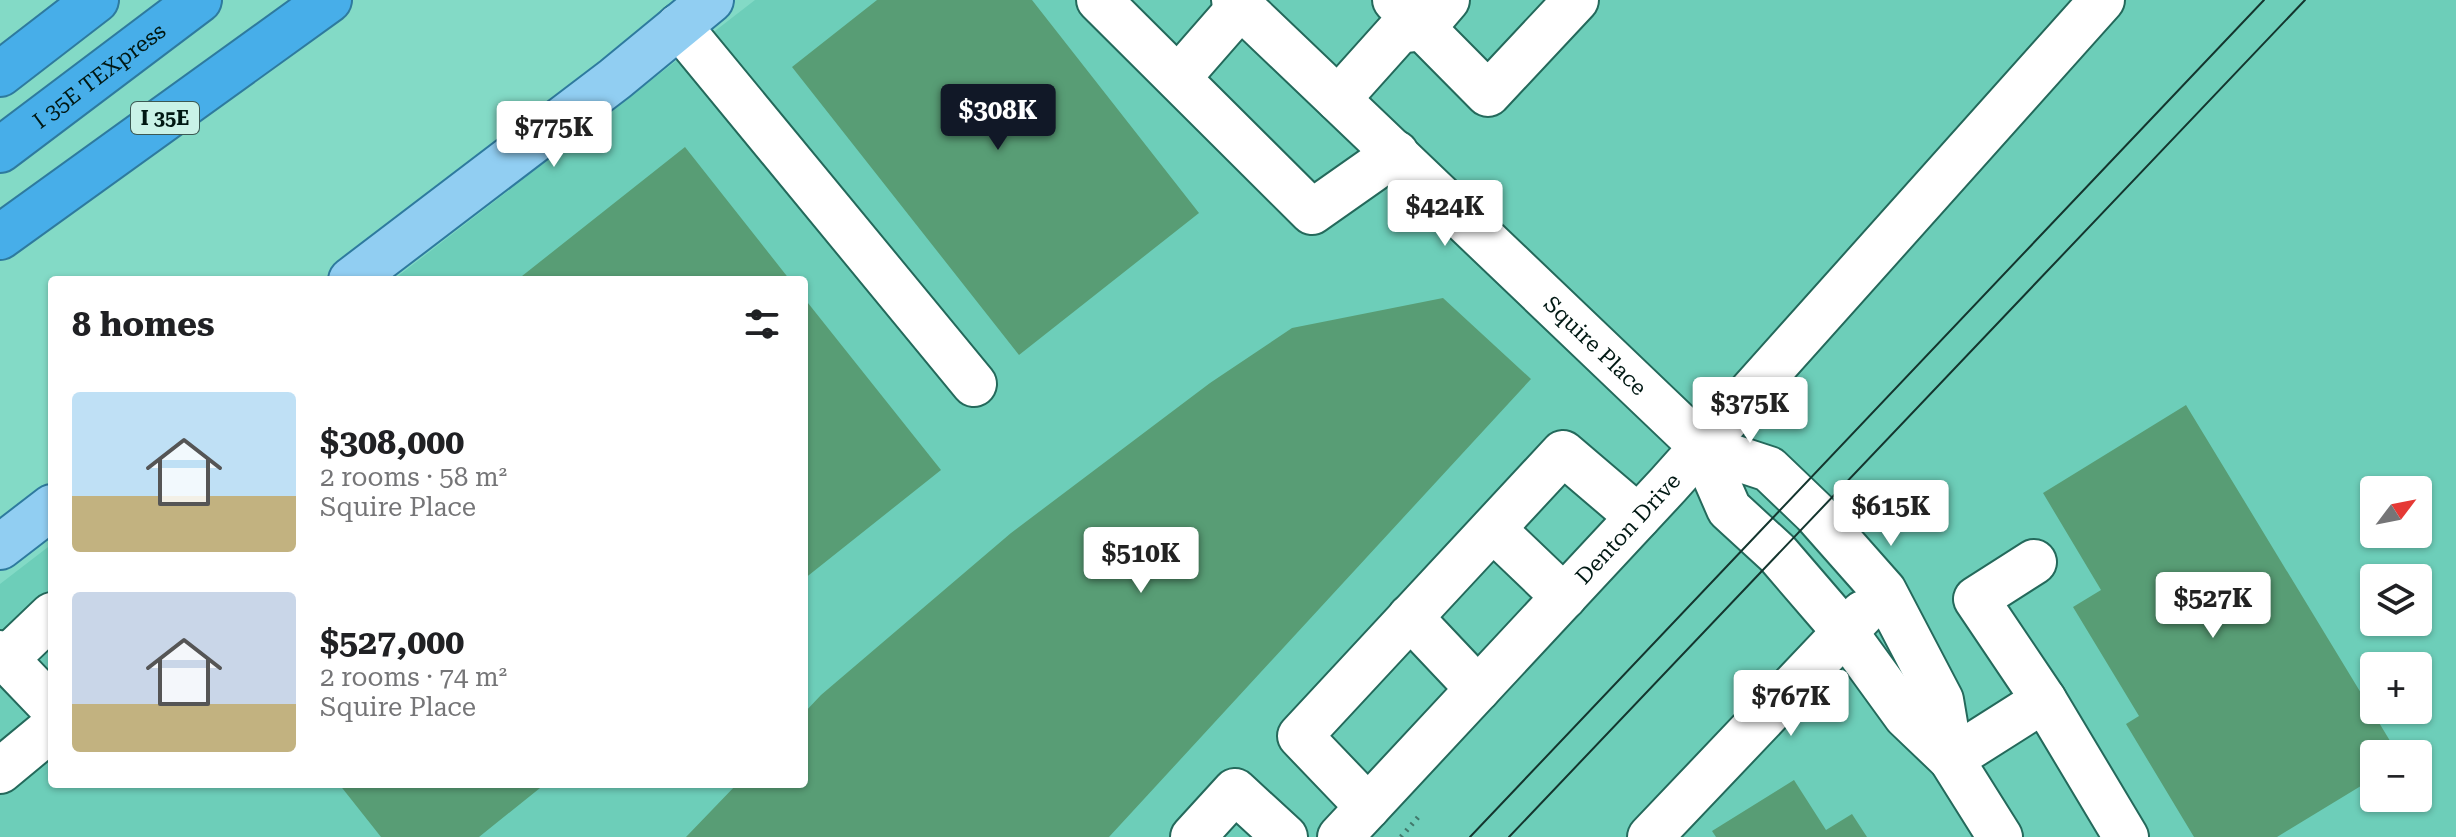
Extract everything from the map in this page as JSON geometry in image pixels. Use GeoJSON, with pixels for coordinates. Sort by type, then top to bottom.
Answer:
{"type":"FeatureCollection","features":[{"type":"Feature","properties":{"kind":"highway"},"geometry":{"type":"LineString","coordinates":[[0,74],[96,0]]}},
{"type":"Feature","properties":{"kind":"highway","name":"I 35E TEXpress"},"geometry":{"type":"LineString","coordinates":[[0,150],[199,0]]}},
{"type":"Feature","properties":{"kind":"highway","name":"I 35E"},"geometry":{"type":"LineString","coordinates":[[0,237],[329,0]]}},
{"type":"Feature","properties":{"kind":"main road"},"geometry":{"type":"LineString","coordinates":[[356,276],[695,13]]}},
{"type":"Feature","properties":{"kind":"main road"},"geometry":{"type":"LineString","coordinates":[[0,547],[46,522]]}},
{"type":"Feature","properties":{"kind":"street"},"geometry":{"type":"LineString","coordinates":[[1099,0],[1312,212],[1396,153]]}},
{"type":"Feature","properties":{"kind":"street"},"geometry":{"type":"LineString","coordinates":[[1338,99],[1422,9],[1488,94],[1576,0]]}},
{"type":"Feature","properties":{"kind":"street","name":"Denton Drive"},"geometry":{"type":"LineString","coordinates":[[1354,822],[1702,447],[2102,0]]}},
{"type":"Feature","properties":{"kind":"street"},"geometry":{"type":"LineString","coordinates":[[1178,78],[1238,3]]}},
{"type":"Feature","properties":{"kind":"street","name":"Squire Place"},"geometry":{"type":"LineString","coordinates":[[1238,3],[1702,447],[1729,509],[1777,553],[1845,632],[1906,716],[1951,759],[2000,837]]}},
{"type":"Feature","properties":{"kind":"street"},"geometry":{"type":"LineString","coordinates":[[695,13],[974,384]]}},
{"type":"Feature","properties":{"kind":"street"},"geometry":{"type":"LineString","coordinates":[[1702,447],[1769,469],[1815,513],[1884,591],[1941,700],[1951,759],[2044,700]]}},
{"type":"Feature","properties":{"kind":"street"},"geometry":{"type":"LineString","coordinates":[[1354,822],[1300,736],[1410,617],[1563,453],[1638,517]]}},
{"type":"Feature","properties":{"kind":"street"},"geometry":{"type":"LineString","coordinates":[[1493,529],[1564,597]]}},
{"type":"Feature","properties":{"kind":"street"},"geometry":{"type":"LineString","coordinates":[[2034,562],[1976,599],[2044,700],[2126,837]]}},
{"type":"Feature","properties":{"kind":"street"},"geometry":{"type":"LineString","coordinates":[[1650,837],[1884,591]]}},
{"type":"Feature","properties":{"kind":"street"},"geometry":{"type":"LineString","coordinates":[[1410,617],[1478,689]]}},
{"type":"Feature","properties":{"kind":"street"},"geometry":{"type":"LineString","coordinates":[[48,618],[3,656],[48,703]]}},
{"type":"Feature","properties":{"kind":"street"},"geometry":{"type":"LineString","coordinates":[[0,771],[48,731]]}},
{"type":"Feature","properties":{"kind":"street"},"geometry":{"type":"LineString","coordinates":[[1193,837],[1235,791],[1285,837]]}},
{"type":"Feature","properties":{"kind":"shaded area"},"geometry":{"type":"Polygon","coordinates":[[[755,0],[2456,0],[2456,837],[0,837],[0,584],[48,547],[48,788],[808,788],[808,276],[398,276],[755,0]]]}},
{"type":"Feature","properties":{"kind":"building"},"geometry":{"type":"Polygon","coordinates":[[[877,0],[1032,0],[1199,213],[1019,355],[792,67],[877,0]]]}},
{"type":"Feature","properties":{"kind":"building"},"geometry":{"type":"Polygon","coordinates":[[[685,147],[787,276],[522,276],[685,147]]]}},
{"type":"Feature","properties":{"kind":"building"},"geometry":{"type":"Polygon","coordinates":[[[1443,298],[1531,379],[1109,837],[686,837],[733,788],[808,788],[808,709],[821,695],[1011,533],[1210,383],[1292,328],[1443,298]]]}},
{"type":"Feature","properties":{"kind":"building"},"geometry":{"type":"Polygon","coordinates":[[[808,303],[941,470],[808,576],[808,303]]]}},
{"type":"Feature","properties":{"kind":"building"},"geometry":{"type":"Polygon","coordinates":[[[2186,405],[2360,691],[2360,724],[2380,724],[2389,740],[2360,740],[2360,787],[2277,837],[2194,837],[2126,724],[2139,716],[2073,607],[2101,590],[2043,493],[2186,405]]]}},
{"type":"Feature","properties":{"kind":"building"},"geometry":{"type":"Polygon","coordinates":[[[1794,780],[1826,830],[1852,814],[1867,837],[1716,837],[1712,831],[1794,780]]]}},
{"type":"Feature","properties":{"kind":"building"},"geometry":{"type":"Polygon","coordinates":[[[342,788],[540,788],[479,837],[381,837],[342,788]]]}},
{"type":"Feature","properties":{"kind":"tram line"},"geometry":{"type":"LineString","coordinates":[[1470,837],[2264,0]]}},
{"type":"Feature","properties":{"kind":"tram line"},"geometry":{"type":"LineString","coordinates":[[1509,837],[2305,0]]}}]}
